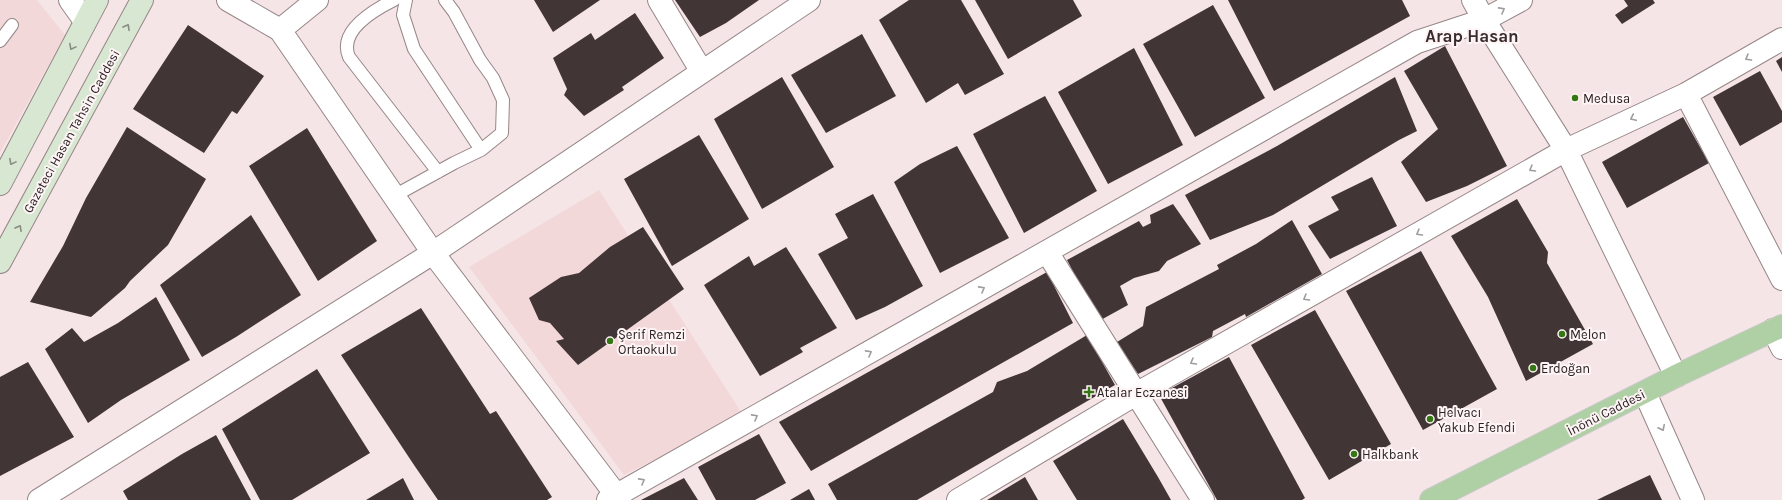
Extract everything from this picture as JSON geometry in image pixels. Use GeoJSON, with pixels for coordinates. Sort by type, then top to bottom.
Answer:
{"type":"FeatureCollection","features":[{"type":"Feature","properties":{"kind":"main road"},"geometry":{"type":"LineString","coordinates":[[0,184],[97,0]]}},
{"type":"Feature","properties":{"kind":"main road","name":"Gazeteci Hasan Tahsin Caddesi"},"geometry":{"type":"LineString","coordinates":[[0,262],[142,0]]}},
{"type":"Feature","properties":{"kind":"main road","name":"İnönü Caddesi"},"geometry":{"type":"LineString","coordinates":[[1431,500],[1676,376],[1779,335]]}},
{"type":"Feature","properties":{"kind":"street"},"geometry":{"type":"LineString","coordinates":[[70,0],[85,21]]}},
{"type":"Feature","properties":{"kind":"street"},"geometry":{"type":"LineString","coordinates":[[228,0],[280,30],[433,253],[615,498],[1417,42],[1484,20],[1521,0]]}},
{"type":"Feature","properties":{"kind":"street"},"geometry":{"type":"LineString","coordinates":[[280,30],[316,0]]}},
{"type":"Feature","properties":{"kind":"street"},"geometry":{"type":"LineString","coordinates":[[659,0],[702,72]]}},
{"type":"Feature","properties":{"kind":"street"},"geometry":{"type":"LineString","coordinates":[[39,500],[433,253],[809,0]]}},
{"type":"Feature","properties":{"kind":"street"},"geometry":{"type":"LineString","coordinates":[[1473,0],[1566,150],[1676,376]]}},
{"type":"Feature","properties":{"kind":"street"},"geometry":{"type":"LineString","coordinates":[[958,500],[1136,394],[1566,150],[1686,94],[1782,39]]}},
{"type":"Feature","properties":{"kind":"street"},"geometry":{"type":"LineString","coordinates":[[1686,94],[1782,279]]}},
{"type":"Feature","properties":{"kind":"street"},"geometry":{"type":"LineString","coordinates":[[1047,252],[1203,500]]}},
{"type":"Feature","properties":{"kind":"street"},"geometry":{"type":"LineString","coordinates":[[1645,393],[1693,500]]}},
{"type":"Feature","properties":{"kind":"lane"},"geometry":{"type":"LineString","coordinates":[[394,0],[376,10],[355,28],[348,38],[346,50],[349,57],[438,172]]}},
{"type":"Feature","properties":{"kind":"lane"},"geometry":{"type":"LineString","coordinates":[[406,0],[403,15],[414,48],[481,150]]}},
{"type":"Feature","properties":{"kind":"lane"},"geometry":{"type":"LineString","coordinates":[[394,196],[481,150],[502,133],[504,100],[493,78],[480,60],[454,12],[445,0]]}},
{"type":"Feature","properties":{"kind":"lane"},"geometry":{"type":"LineString","coordinates":[[0,41],[12,25]]}},
{"type":"Feature","properties":{"kind":"shaded area"},"geometry":{"type":"Polygon","coordinates":[[[0,0],[37,0],[65,35],[0,153],[0,0]]]}},
{"type":"Feature","properties":{"kind":"shaded area","name":"Şerif Remzi Ortaokulu"},"geometry":{"type":"Polygon","coordinates":[[[599,190],[743,415],[624,475],[469,267],[599,190]]]}},
{"type":"Feature","properties":{"kind":"building"},"geometry":{"type":"Polygon","coordinates":[[[534,0],[600,0],[553,32],[534,0]]]}},
{"type":"Feature","properties":{"kind":"building"},"geometry":{"type":"Polygon","coordinates":[[[675,0],[759,0],[726,23],[700,37],[675,0]]]}},
{"type":"Feature","properties":{"kind":"building"},"geometry":{"type":"Polygon","coordinates":[[[909,0],[961,0],[1004,74],[965,95],[958,83],[926,103],[879,20],[909,0]]]}},
{"type":"Feature","properties":{"kind":"building"},"geometry":{"type":"Polygon","coordinates":[[[975,0],[1073,0],[1082,16],[1008,59],[975,0]]]}},
{"type":"Feature","properties":{"kind":"building"},"geometry":{"type":"Polygon","coordinates":[[[1228,0],[1402,0],[1410,16],[1274,91],[1228,0]]]}},
{"type":"Feature","properties":{"kind":"building"},"geometry":{"type":"Polygon","coordinates":[[[1624,0],[1653,0],[1655,3],[1622,24],[1615,15],[1628,6],[1624,0]]]}},
{"type":"Feature","properties":{"kind":"building"},"geometry":{"type":"Polygon","coordinates":[[[1213,5],[1265,98],[1195,137],[1143,44],[1213,5]]]}},
{"type":"Feature","properties":{"kind":"building"},"geometry":{"type":"Polygon","coordinates":[[[635,13],[664,58],[622,87],[624,90],[584,116],[564,95],[567,89],[553,58],[591,33],[595,40],[635,13]]]}},
{"type":"Feature","properties":{"kind":"building"},"geometry":{"type":"Polygon","coordinates":[[[188,25],[264,76],[237,114],[232,111],[204,153],[133,109],[188,25]]]}},
{"type":"Feature","properties":{"kind":"building"},"geometry":{"type":"Polygon","coordinates":[[[862,34],[896,96],[826,133],[791,75],[862,34]]]}},
{"type":"Feature","properties":{"kind":"building"},"geometry":{"type":"Polygon","coordinates":[[[1445,46],[1507,166],[1467,186],[1426,202],[1401,162],[1438,129],[1404,71],[1445,46]]]}},
{"type":"Feature","properties":{"kind":"building"},"geometry":{"type":"Polygon","coordinates":[[[1134,48],[1183,145],[1108,184],[1058,92],[1134,48]]]}},
{"type":"Feature","properties":{"kind":"building"},"geometry":{"type":"Polygon","coordinates":[[[1782,57],[1782,72],[1776,61],[1782,57]]]}},
{"type":"Feature","properties":{"kind":"building"},"geometry":{"type":"Polygon","coordinates":[[[1760,71],[1782,111],[1782,122],[1740,146],[1713,97],[1760,71]]]}},
{"type":"Feature","properties":{"kind":"building"},"geometry":{"type":"Polygon","coordinates":[[[782,77],[834,167],[762,209],[714,119],[782,77]]]}},
{"type":"Feature","properties":{"kind":"building"},"geometry":{"type":"Polygon","coordinates":[[[1395,77],[1417,131],[1399,140],[1273,215],[1210,240],[1185,195],[1277,146],[1395,77]]]}},
{"type":"Feature","properties":{"kind":"building"},"geometry":{"type":"Polygon","coordinates":[[[1045,96],[1097,191],[1024,233],[973,134],[1045,96]]]}},
{"type":"Feature","properties":{"kind":"building"},"geometry":{"type":"Polygon","coordinates":[[[1683,117],[1709,163],[1627,208],[1602,162],[1683,117]]]}},
{"type":"Feature","properties":{"kind":"building"},"geometry":{"type":"Polygon","coordinates":[[[127,127],[206,179],[168,245],[130,281],[125,288],[91,317],[30,302],[63,246],[86,198],[127,127]]]}},
{"type":"Feature","properties":{"kind":"building"},"geometry":{"type":"Polygon","coordinates":[[[307,128],[377,241],[318,281],[249,166],[307,128]]]}},
{"type":"Feature","properties":{"kind":"building"},"geometry":{"type":"Polygon","coordinates":[[[699,135],[749,219],[672,266],[624,179],[699,135]]]}},
{"type":"Feature","properties":{"kind":"building"},"geometry":{"type":"Polygon","coordinates":[[[957,146],[1009,238],[940,273],[894,182],[920,164],[957,146]]]}},
{"type":"Feature","properties":{"kind":"building"},"geometry":{"type":"Polygon","coordinates":[[[1372,177],[1397,226],[1330,259],[1308,226],[1339,210],[1331,197],[1372,177]]]}},
{"type":"Feature","properties":{"kind":"building"},"geometry":{"type":"Polygon","coordinates":[[[873,194],[923,286],[885,307],[856,320],[818,254],[848,238],[835,214],[873,194]]]}},
{"type":"Feature","properties":{"kind":"building"},"geometry":{"type":"Polygon","coordinates":[[[1517,199],[1548,252],[1547,263],[1593,344],[1526,381],[1488,297],[1451,236],[1517,199]]]}},
{"type":"Feature","properties":{"kind":"building"},"geometry":{"type":"Polygon","coordinates":[[[1173,204],[1201,244],[1167,261],[1159,271],[1134,278],[1120,286],[1128,305],[1099,321],[1067,260],[1139,221],[1143,227],[1151,223],[1150,215],[1173,204]]]}},
{"type":"Feature","properties":{"kind":"building"},"geometry":{"type":"Polygon","coordinates":[[[251,215],[301,295],[202,357],[160,285],[251,215]]]}},
{"type":"Feature","properties":{"kind":"building"},"geometry":{"type":"Polygon","coordinates":[[[1292,220],[1322,274],[1246,317],[1245,314],[1213,331],[1212,337],[1138,374],[1117,342],[1143,326],[1146,307],[1219,269],[1217,265],[1256,244],[1292,220]]]}},
{"type":"Feature","properties":{"kind":"building","name":"Şerif Remzi Ortaokulu"},"geometry":{"type":"Polygon","coordinates":[[[643,227],[684,289],[578,365],[556,341],[564,339],[550,323],[539,320],[529,298],[561,277],[579,273],[610,247],[643,227]]]}},
{"type":"Feature","properties":{"kind":"building"},"geometry":{"type":"Polygon","coordinates":[[[786,247],[837,328],[800,348],[803,352],[760,376],[704,285],[749,256],[754,266],[786,247]]]}},
{"type":"Feature","properties":{"kind":"building"},"geometry":{"type":"Polygon","coordinates":[[[1421,251],[1497,389],[1423,430],[1346,291],[1421,251]]]}},
{"type":"Feature","properties":{"kind":"building"},"geometry":{"type":"Polygon","coordinates":[[[1047,272],[1073,323],[811,471],[779,422],[1047,272]]]}},
{"type":"Feature","properties":{"kind":"building"},"geometry":{"type":"Polygon","coordinates":[[[156,297],[190,360],[121,400],[88,423],[45,349],[72,328],[84,342],[118,323],[156,297]]]}},
{"type":"Feature","properties":{"kind":"building"},"geometry":{"type":"Polygon","coordinates":[[[421,308],[490,414],[496,411],[552,497],[547,500],[438,500],[341,355],[421,308]]]}},
{"type":"Feature","properties":{"kind":"building"},"geometry":{"type":"Polygon","coordinates":[[[1315,310],[1391,444],[1329,480],[1251,345],[1315,310]]]}},
{"type":"Feature","properties":{"kind":"building"},"geometry":{"type":"Polygon","coordinates":[[[1087,335],[1115,385],[917,500],[837,500],[828,484],[993,392],[997,382],[1027,371],[1087,335]]]}},
{"type":"Feature","properties":{"kind":"building"},"geometry":{"type":"Polygon","coordinates":[[[1229,357],[1305,498],[1302,500],[1217,500],[1159,395],[1229,357]]]}},
{"type":"Feature","properties":{"kind":"building"},"geometry":{"type":"Polygon","coordinates":[[[28,362],[74,437],[0,476],[0,377],[28,362]]]}},
{"type":"Feature","properties":{"kind":"building"},"geometry":{"type":"Polygon","coordinates":[[[317,369],[370,453],[292,500],[260,500],[222,429],[317,369]]]}},
{"type":"Feature","properties":{"kind":"building"},"geometry":{"type":"Polygon","coordinates":[[[1123,419],[1171,500],[1077,500],[1053,461],[1123,419]]]}},
{"type":"Feature","properties":{"kind":"building"},"geometry":{"type":"Polygon","coordinates":[[[759,434],[786,483],[755,500],[716,500],[698,467],[759,434]]]}},
{"type":"Feature","properties":{"kind":"building"},"geometry":{"type":"Polygon","coordinates":[[[216,435],[251,500],[128,500],[123,491],[182,454],[216,435]]]}},
{"type":"Feature","properties":{"kind":"building"},"geometry":{"type":"Polygon","coordinates":[[[1650,475],[1662,500],[1597,500],[1605,496],[1650,475]]]}},
{"type":"Feature","properties":{"kind":"building"},"geometry":{"type":"Polygon","coordinates":[[[1025,477],[1038,500],[987,500],[1025,477]]]}},
{"type":"Feature","properties":{"kind":"building"},"geometry":{"type":"Polygon","coordinates":[[[403,478],[414,500],[366,500],[403,478]]]}},
{"type":"Feature","properties":{"kind":"building"},"geometry":{"type":"Polygon","coordinates":[[[684,478],[698,500],[641,500],[684,478]]]}},
{"type":"Feature","properties":{"kind":"building"},"geometry":{"type":"Polygon","coordinates":[[[809,489],[815,500],[790,500],[809,489]]]}},
{"type":"Feature","properties":{"kind":"place","name":"Medusa"},"geometry":{"type":"Point","coordinates":[1575,98]}},
{"type":"Feature","properties":{"kind":"place","name":"Melon"},"geometry":{"type":"Point","coordinates":[1562,334]}},
{"type":"Feature","properties":{"kind":"place","name":"Şerif Remzi Ortaokulu"},"geometry":{"type":"Point","coordinates":[610,341]}},
{"type":"Feature","properties":{"kind":"place","name":"Erdoğan"},"geometry":{"type":"Point","coordinates":[1533,368]}},
{"type":"Feature","properties":{"kind":"place","name":"Atalar Eczanesi"},"geometry":{"type":"Point","coordinates":[1089,392]}},
{"type":"Feature","properties":{"kind":"place","name":"Helvacı Yakub Efendi"},"geometry":{"type":"Point","coordinates":[1430,419]}},
{"type":"Feature","properties":{"kind":"place","name":"Halkbank"},"geometry":{"type":"Point","coordinates":[1354,454]}},
{"type":"Feature","properties":{"kind":"district","name":"Arap Hasan"},"geometry":{"type":"Point","coordinates":[1472,36]}}]}
